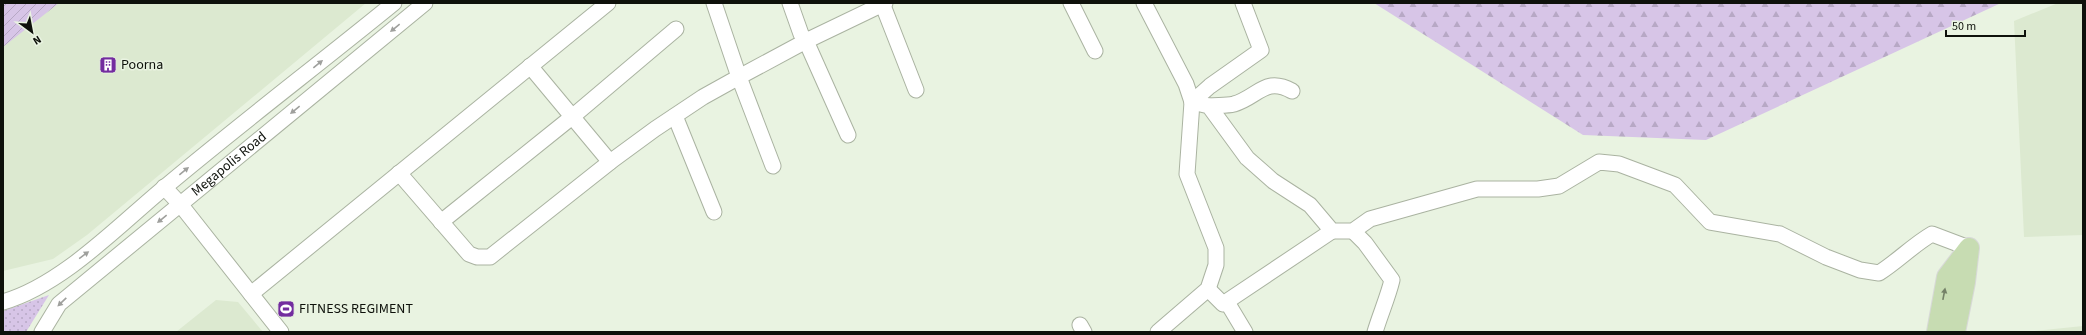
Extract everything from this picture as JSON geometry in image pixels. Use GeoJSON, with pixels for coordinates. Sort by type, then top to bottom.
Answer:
{"type":"FeatureCollection","features":[{"type":"Feature","properties":{"kind":"main road"},"geometry":{"type":"LineString","coordinates":[[1937,332],[1947,277],[1969,248]]}},
{"type":"Feature","properties":{"kind":"main road"},"geometry":{"type":"LineString","coordinates":[[1955,332],[1966,282],[1969,248]]}},
{"type":"Feature","properties":{"kind":"street","name":"Megapolis Road"},"geometry":{"type":"LineString","coordinates":[[3,302],[18,298],[43,285],[104,240],[164,187],[394,3]]}},
{"type":"Feature","properties":{"kind":"street","name":"Megapolis Road"},"geometry":{"type":"LineString","coordinates":[[42,332],[58,304],[425,3]]}},
{"type":"Feature","properties":{"kind":"street"},"geometry":{"type":"LineString","coordinates":[[251,294],[608,3]]}},
{"type":"Feature","properties":{"kind":"street"},"geometry":{"type":"LineString","coordinates":[[714,3],[739,76],[773,166]]}},
{"type":"Feature","properties":{"kind":"street"},"geometry":{"type":"LineString","coordinates":[[790,3],[801,34],[806,41],[848,135]]}},
{"type":"Feature","properties":{"kind":"street"},"geometry":{"type":"LineString","coordinates":[[399,173],[469,254],[477,257],[490,257],[610,162],[674,116],[739,76],[883,3],[916,90]]}},
{"type":"Feature","properties":{"kind":"street"},"geometry":{"type":"LineString","coordinates":[[1071,3],[1095,51]]}},
{"type":"Feature","properties":{"kind":"street"},"geometry":{"type":"LineString","coordinates":[[1144,3],[1186,84],[1192,102],[1187,174],[1216,248],[1216,265],[1208,289],[1158,332]]}},
{"type":"Feature","properties":{"kind":"street"},"geometry":{"type":"LineString","coordinates":[[1192,102],[1210,86],[1261,50],[1243,3]]}},
{"type":"Feature","properties":{"kind":"street"},"geometry":{"type":"LineString","coordinates":[[441,222],[572,117],[676,29]]}},
{"type":"Feature","properties":{"kind":"street"},"geometry":{"type":"LineString","coordinates":[[530,66],[610,162]]}},
{"type":"Feature","properties":{"kind":"street"},"geometry":{"type":"LineString","coordinates":[[1192,102],[1209,106],[1234,104],[1273,85],[1281,85],[1292,91]]}},
{"type":"Feature","properties":{"kind":"street"},"geometry":{"type":"LineString","coordinates":[[1209,106],[1247,158],[1273,180],[1310,205],[1332,231]]}},
{"type":"Feature","properties":{"kind":"street"},"geometry":{"type":"LineString","coordinates":[[674,116],[714,212]]}},
{"type":"Feature","properties":{"kind":"street"},"geometry":{"type":"LineString","coordinates":[[1208,289],[1223,304],[1332,231],[1353,231],[1370,219],[1477,189],[1538,189],[1559,186],[1598,162],[1619,164],[1675,185],[1710,222],[1780,234],[1826,257],[1860,270],[1879,273],[1896,262],[1918,242],[1932,234],[1969,248]]}},
{"type":"Feature","properties":{"kind":"street"},"geometry":{"type":"LineString","coordinates":[[164,187],[180,204],[281,332]]}},
{"type":"Feature","properties":{"kind":"street"},"geometry":{"type":"LineString","coordinates":[[1353,231],[1365,243],[1392,280],[1375,332]]}},
{"type":"Feature","properties":{"kind":"street"},"geometry":{"type":"LineString","coordinates":[[1227,302],[1245,332]]}},
{"type":"Feature","properties":{"kind":"shaded area"},"geometry":{"type":"Polygon","coordinates":[[[3,3],[366,3],[87,235],[53,259],[3,271],[3,3]]]}},
{"type":"Feature","properties":{"kind":"shaded area"},"geometry":{"type":"Polygon","coordinates":[[[2058,3],[2083,3],[2083,235],[2024,237],[2014,21],[2058,3]]]}},
{"type":"Feature","properties":{"kind":"shaded area"},"geometry":{"type":"Polygon","coordinates":[[[216,300],[238,302],[263,332],[176,332],[216,300]]]}},
{"type":"Feature","properties":{"kind":"shaded area"},"geometry":{"type":"Polygon","coordinates":[[[2083,326],[2083,332],[2024,332],[2083,326]]]}},
{"type":"Feature","properties":{"kind":"green space"},"geometry":{"type":"Polygon","coordinates":[[[3,3],[59,3],[3,47],[3,3]]]}},
{"type":"Feature","properties":{"kind":"green space"},"geometry":{"type":"Polygon","coordinates":[[[1374,3],[2001,3],[1706,140],[1583,135],[1374,3]]]}},
{"type":"Feature","properties":{"kind":"green space"},"geometry":{"type":"Polygon","coordinates":[[[49,295],[26,332],[3,332],[3,311],[49,295]]]}},
{"type":"Feature","properties":{"kind":"place","name":"Poorna"},"geometry":{"type":"Point","coordinates":[108,65]}},
{"type":"Feature","properties":{"kind":"place","name":"FITNESS REGIMENT"},"geometry":{"type":"Point","coordinates":[286,309]}}]}
